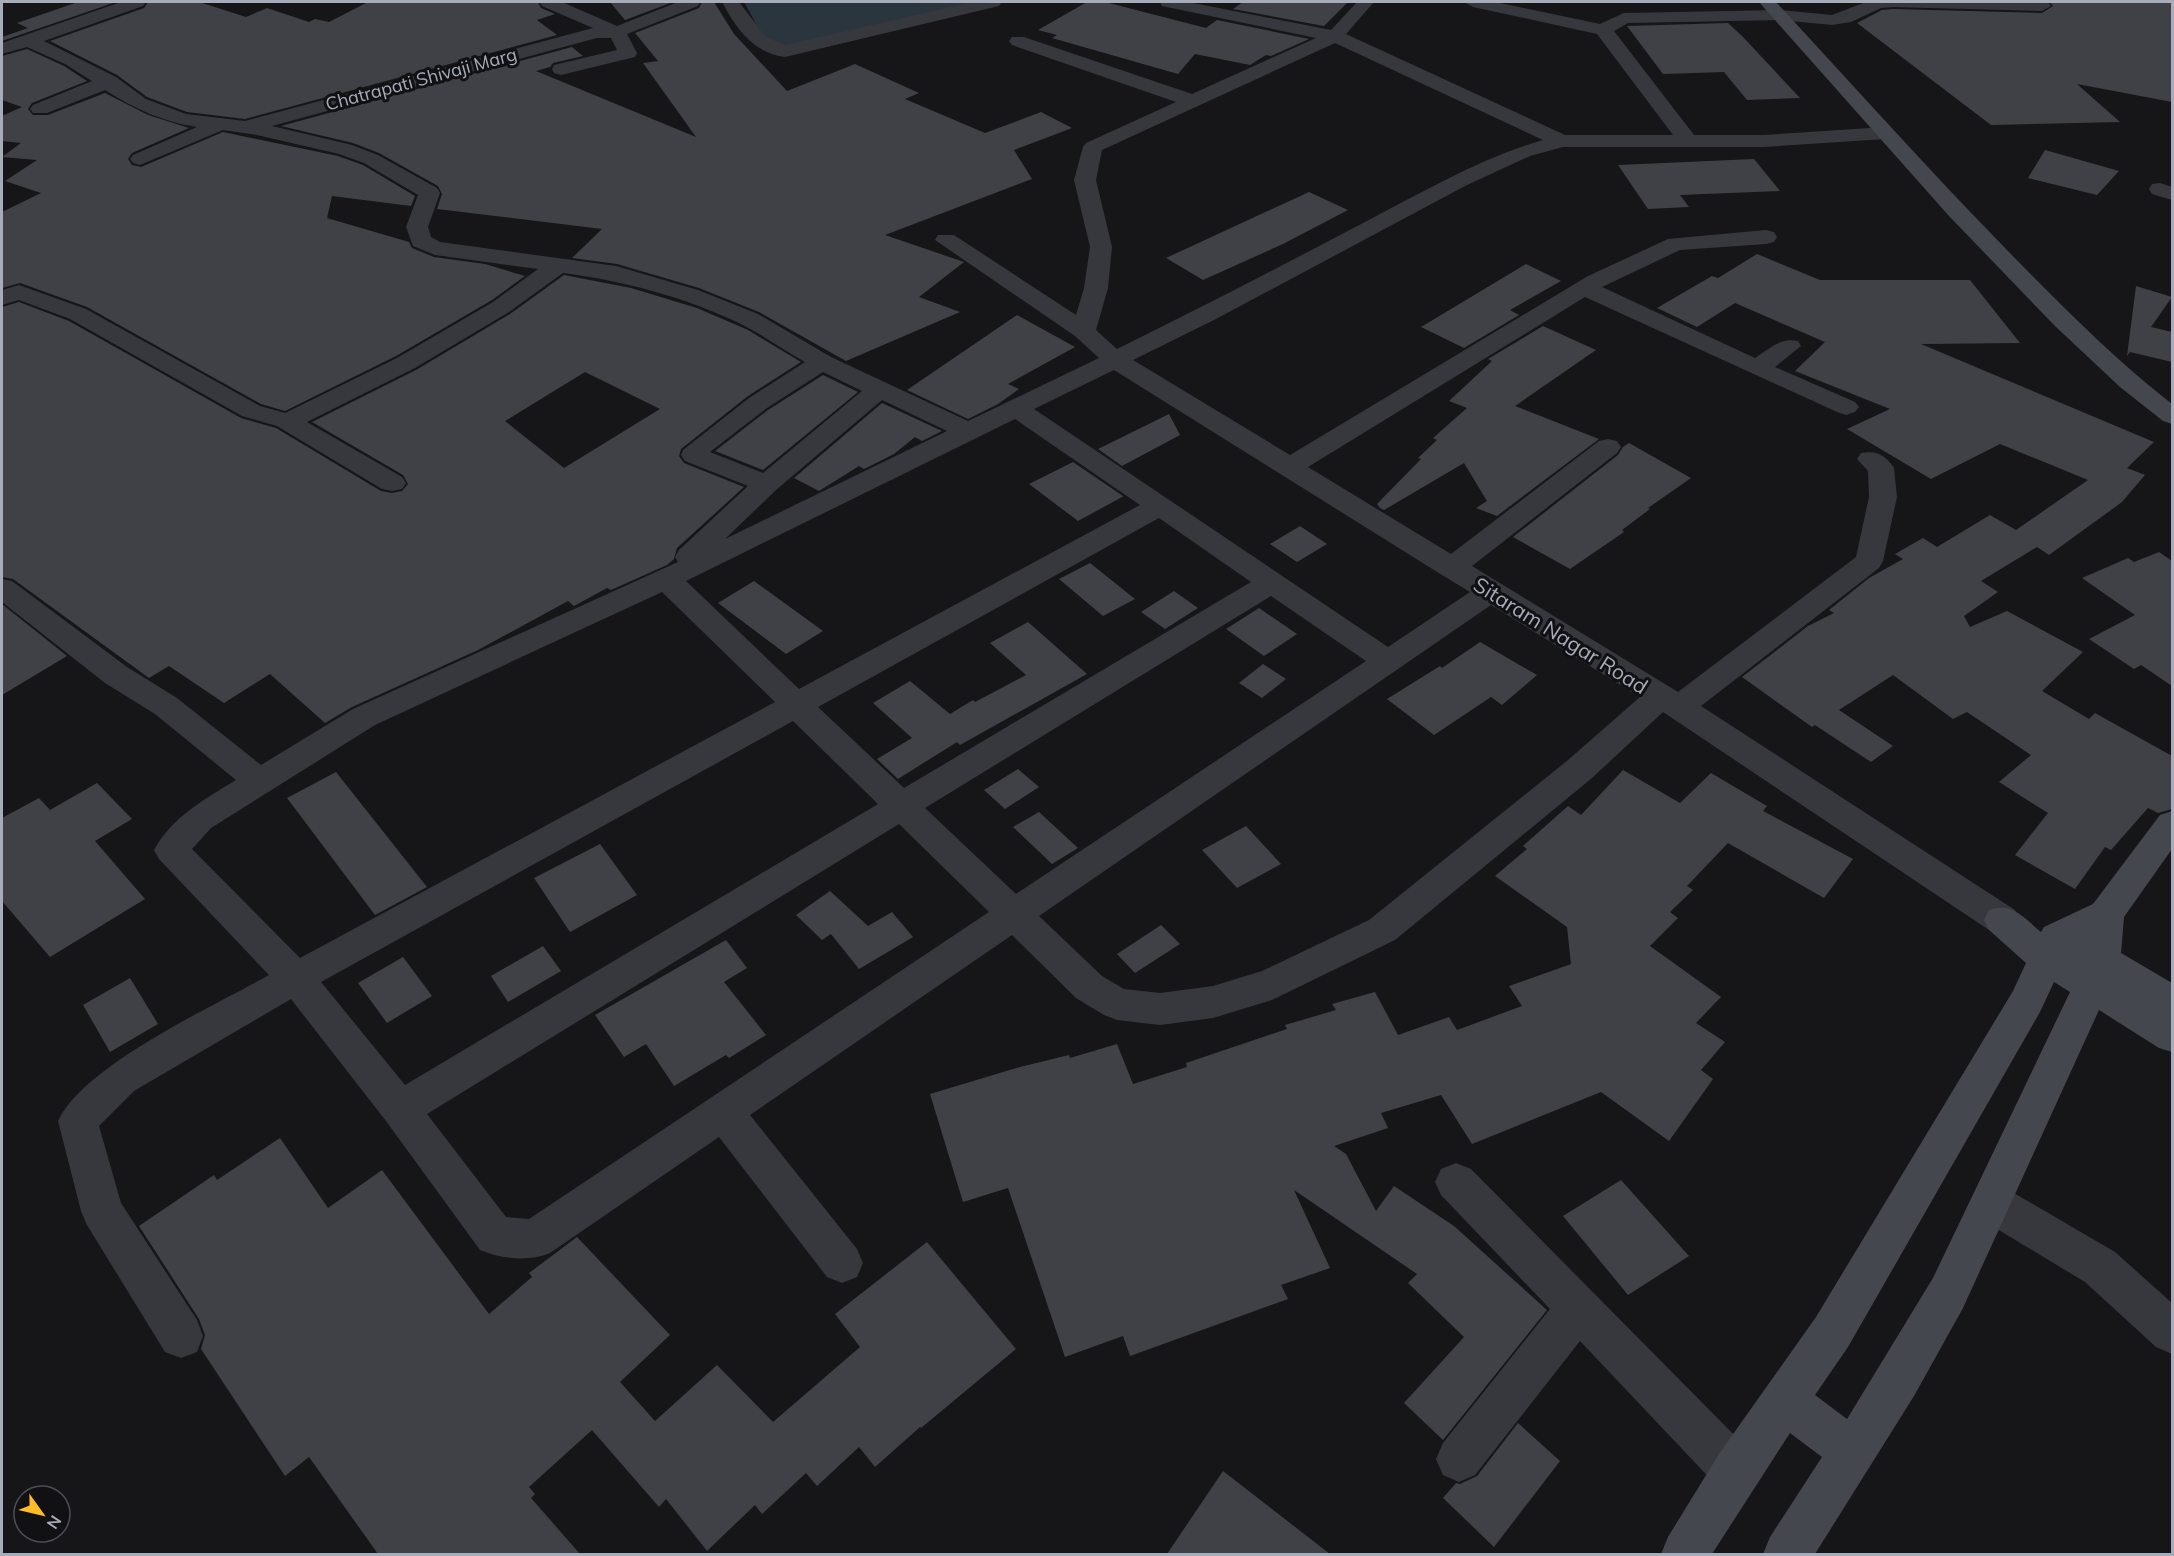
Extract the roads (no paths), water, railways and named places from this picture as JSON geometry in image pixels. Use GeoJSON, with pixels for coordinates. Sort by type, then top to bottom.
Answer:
{"type":"FeatureCollection","features":[{"type":"Feature","properties":{"kind":"street"},"geometry":{"type":"LineString","coordinates":[[2,49],[137,2]]}},
{"type":"Feature","properties":{"kind":"street"},"geometry":{"type":"LineString","coordinates":[[548,2],[617,32],[628,53],[561,69]]}},
{"type":"Feature","properties":{"kind":"street"},"geometry":{"type":"LineString","coordinates":[[617,32],[692,2]]}},
{"type":"Feature","properties":{"kind":"street"},"geometry":{"type":"LineString","coordinates":[[730,2],[759,43],[771,51],[785,51],[993,2]]}},
{"type":"Feature","properties":{"kind":"street"},"geometry":{"type":"LineString","coordinates":[[1168,2],[1335,36],[1562,141]]}},
{"type":"Feature","properties":{"kind":"street"},"geometry":{"type":"LineString","coordinates":[[1084,331],[1096,288],[1101,247],[1085,180],[1093,147],[1335,36],[1366,2]]}},
{"type":"Feature","properties":{"kind":"street"},"geometry":{"type":"LineString","coordinates":[[1473,2],[1602,30],[1689,142]]}},
{"type":"Feature","properties":{"kind":"street"},"geometry":{"type":"LineString","coordinates":[[1602,30],[1624,18],[1774,8],[1832,20],[1845,18],[1882,2]]}},
{"type":"Feature","properties":{"kind":"street"},"geometry":{"type":"LineString","coordinates":[[1896,2],[2042,6]]}},
{"type":"Feature","properties":{"kind":"street"},"geometry":{"type":"LineString","coordinates":[[1774,8],[1885,133],[2063,321],[2129,382],[2172,416]]}},
{"type":"Feature","properties":{"kind":"street","name":"Chatrapati Shivaji Marg"},"geometry":{"type":"LineString","coordinates":[[247,127],[596,33],[617,32]]}},
{"type":"Feature","properties":{"kind":"street"},"geometry":{"type":"LineString","coordinates":[[27,40],[72,60],[109,81],[139,103],[182,119],[247,127],[345,149],[371,159],[429,193],[417,227],[421,241],[435,248],[616,273],[690,295],[750,319],[822,362],[966,430]]}},
{"type":"Feature","properties":{"kind":"street"},"geometry":{"type":"LineString","coordinates":[[1018,41],[1192,101]]}},
{"type":"Feature","properties":{"kind":"street"},"geometry":{"type":"LineString","coordinates":[[40,109],[109,81]]}},
{"type":"Feature","properties":{"kind":"street"},"geometry":{"type":"LineString","coordinates":[[140,159],[220,124]]}},
{"type":"Feature","properties":{"kind":"street"},"geometry":{"type":"LineString","coordinates":[[1490,592],[722,1110],[535,1239],[495,1236],[400,1109],[296,978],[171,850],[199,819],[364,717],[666,579],[966,430],[1208,314],[1458,182],[1523,152],[1562,141],[1764,141],[1885,133]]}},
{"type":"Feature","properties":{"kind":"street"},"geometry":{"type":"LineString","coordinates":[[1289,467],[1586,289],[1644,257],[1676,244],[1766,237]]}},
{"type":"Feature","properties":{"kind":"street","name":"Sitaram Nagar Road"},"geometry":{"type":"LineString","coordinates":[[946,240],[1084,331],[1114,359],[1670,702],[2002,920],[2052,948]]}},
{"type":"Feature","properties":{"kind":"street"},"geometry":{"type":"LineString","coordinates":[[286,421],[308,413],[406,363],[501,307],[559,265]]}},
{"type":"Feature","properties":{"kind":"street"},"geometry":{"type":"LineString","coordinates":[[1586,289],[1846,408]]}},
{"type":"Feature","properties":{"kind":"street"},"geometry":{"type":"LineString","coordinates":[[2,298],[19,292],[78,314],[251,411],[286,421],[392,483]]}},
{"type":"Feature","properties":{"kind":"street"},"geometry":{"type":"LineString","coordinates":[[1757,368],[1789,346]]}},
{"type":"Feature","properties":{"kind":"street"},"geometry":{"type":"LineString","coordinates":[[765,484],[694,455],[696,450],[758,403],[822,362]]}},
{"type":"Feature","properties":{"kind":"street"},"geometry":{"type":"LineString","coordinates":[[666,579],[765,484],[881,388]]}},
{"type":"Feature","properties":{"kind":"street"},"geometry":{"type":"LineString","coordinates":[[1016,408],[1387,661]]}},
{"type":"Feature","properties":{"kind":"street"},"geometry":{"type":"LineString","coordinates":[[1452,568],[1565,478],[1608,447]]}},
{"type":"Feature","properties":{"kind":"street"},"geometry":{"type":"LineString","coordinates":[[666,579],[1089,987],[1117,1004],[1160,1009],[1213,1002],[1272,984],[1382,930],[1580,769],[1670,702],[1869,561],[1883,497],[1881,468],[1870,459]]}},
{"type":"Feature","properties":{"kind":"street"},"geometry":{"type":"LineString","coordinates":[[181,1336],[102,1211],[78,1121],[120,1078],[296,978],[1160,506]]}},
{"type":"Feature","properties":{"kind":"street"},"geometry":{"type":"LineString","coordinates":[[400,1109],[1272,582]]}},
{"type":"Feature","properties":{"kind":"street"},"geometry":{"type":"LineString","coordinates":[[2,588],[116,675],[166,706],[260,782]]}},
{"type":"Feature","properties":{"kind":"street"},"geometry":{"type":"LineString","coordinates":[[1685,1554],[1736,1471],[1832,1332],[1871,1268],[2027,1001],[2052,948],[2106,914],[2172,824]]}},
{"type":"Feature","properties":{"kind":"street"},"geometry":{"type":"LineString","coordinates":[[1787,1554],[1898,1380],[1948,1293],[1992,1203],[2097,972],[2106,914]]}},
{"type":"Feature","properties":{"kind":"street"},"geometry":{"type":"LineString","coordinates":[[2052,948],[2097,972],[2172,1001]]}},
{"type":"Feature","properties":{"kind":"street"},"geometry":{"type":"LineString","coordinates":[[2097,972],[2172,1036]]}},
{"type":"Feature","properties":{"kind":"street"},"geometry":{"type":"LineString","coordinates":[[722,1110],[842,1263]]}},
{"type":"Feature","properties":{"kind":"street"},"geometry":{"type":"LineString","coordinates":[[1456,1182],[1736,1471]]}},
{"type":"Feature","properties":{"kind":"street"},"geometry":{"type":"LineString","coordinates":[[1992,1203],[2100,1267],[2172,1332]]}},
{"type":"Feature","properties":{"kind":"street"},"geometry":{"type":"LineString","coordinates":[[1459,1459],[1578,1308]]}},
{"type":"Feature","properties":{"kind":"street"},"geometry":{"type":"LineString","coordinates":[[1785,1400],[1852,1452]]}}]}
